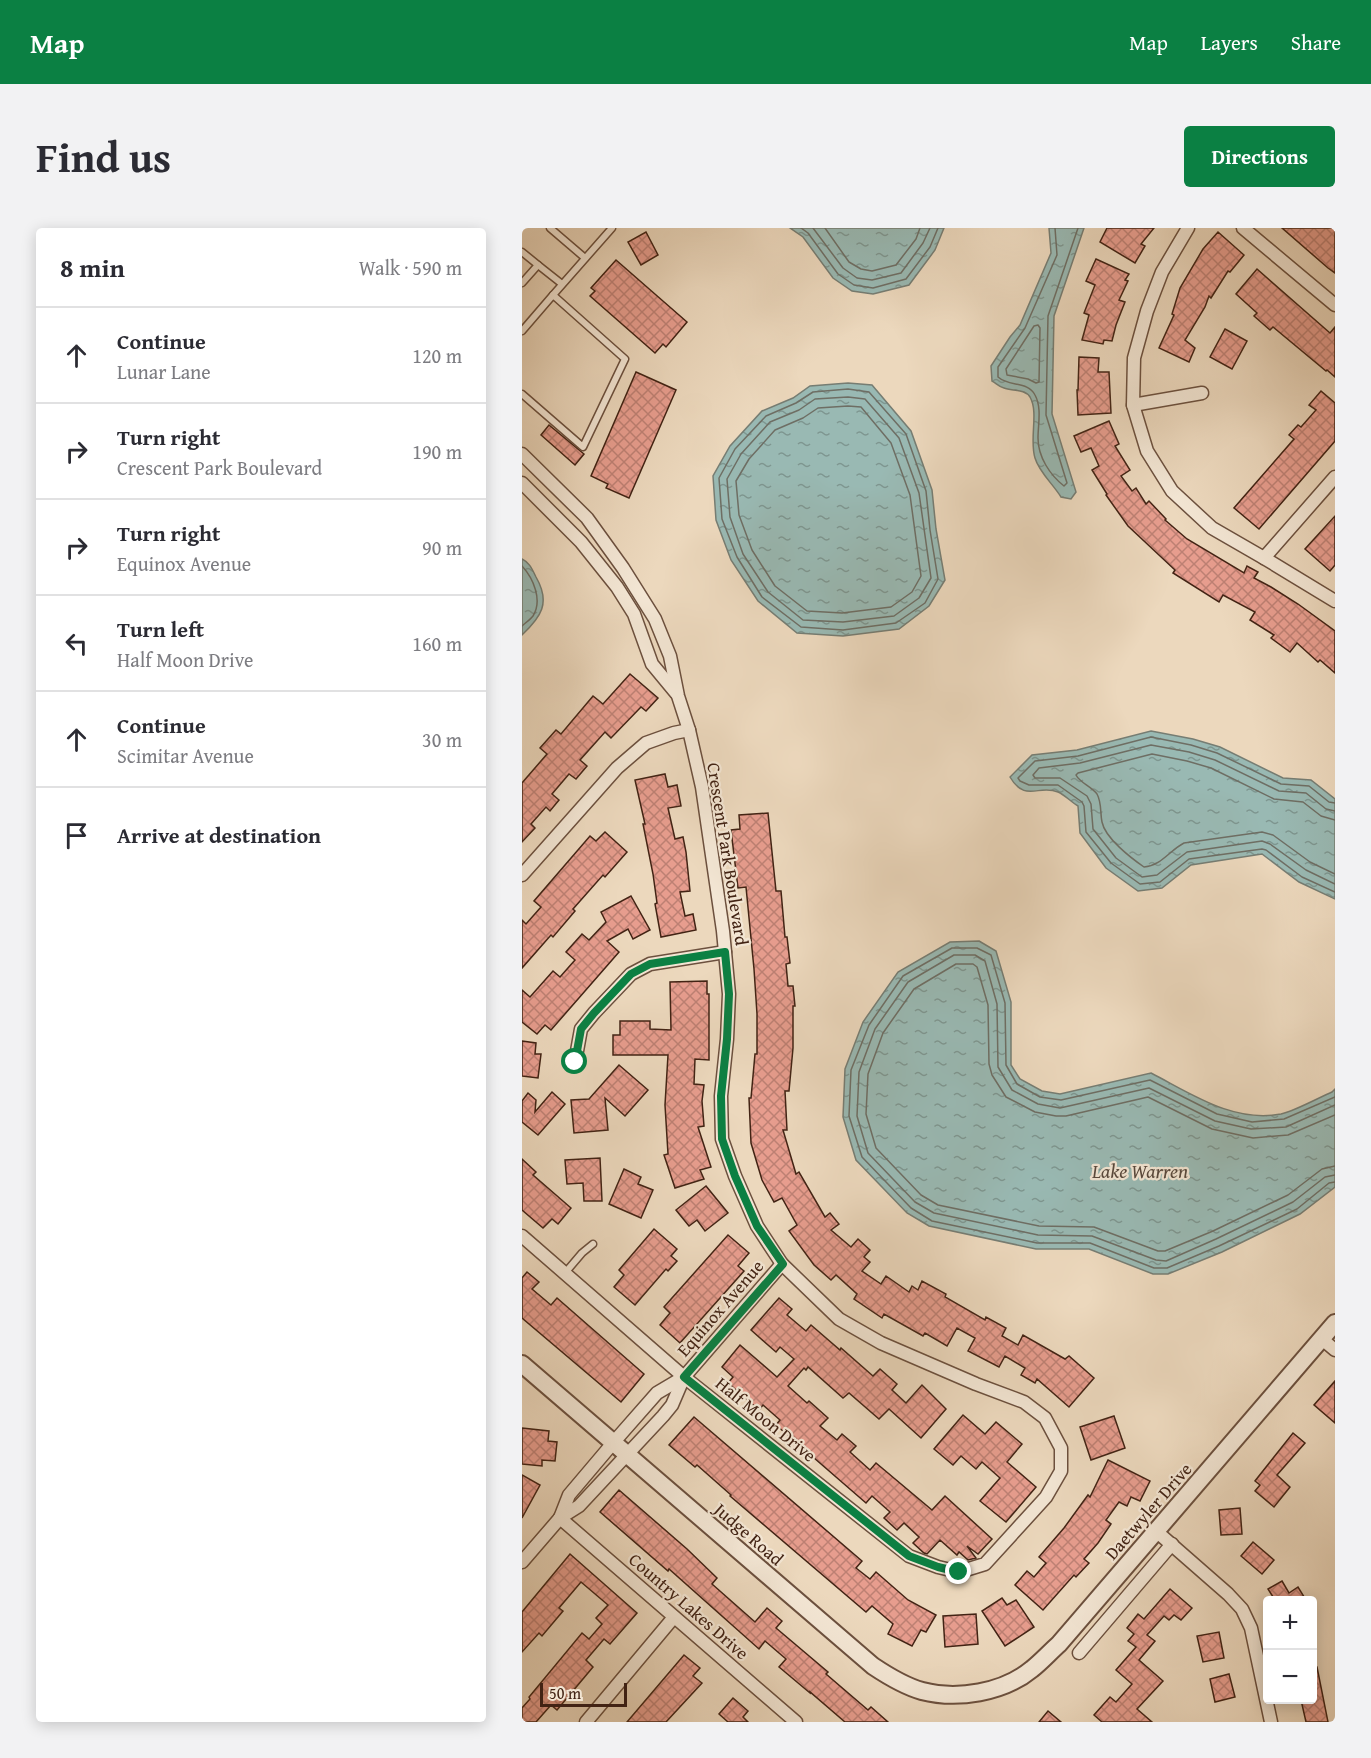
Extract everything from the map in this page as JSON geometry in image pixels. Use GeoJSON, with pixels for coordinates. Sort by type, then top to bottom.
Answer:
{"type":"FeatureCollection","features":[{"type":"Feature","properties":{"kind":"street"},"geometry":{"type":"LineString","coordinates":[[1188,228],[1162,272],[1147,311],[1134,358],[1133,405],[1146,451],[1172,491],[1212,528],[1335,601]]}},
{"type":"Feature","properties":{"kind":"street"},"geometry":{"type":"LineString","coordinates":[[1243,228],[1335,305]]}},
{"type":"Feature","properties":{"kind":"street"},"geometry":{"type":"LineString","coordinates":[[1133,405],[1202,393]]}},
{"type":"Feature","properties":{"kind":"street","name":"Crescent Park Boulevard"},"geometry":{"type":"LineString","coordinates":[[522,454],[587,518],[623,568],[655,619],[665,641],[702,787],[725,952],[729,994],[721,1096],[722,1139],[757,1226],[783,1264],[839,1319],[892,1347],[976,1384],[1024,1402]]}},
{"type":"Feature","properties":{"kind":"street"},"geometry":{"type":"LineString","coordinates":[[1264,558],[1335,477]]}},
{"type":"Feature","properties":{"kind":"street","name":"Crescent Park Boulevard"},"geometry":{"type":"LineString","coordinates":[[522,483],[581,542],[617,587],[634,614],[652,664],[678,696]]}},
{"type":"Feature","properties":{"kind":"street"},"geometry":{"type":"LineString","coordinates":[[646,648],[665,641]]}},
{"type":"Feature","properties":{"kind":"street"},"geometry":{"type":"LineString","coordinates":[[522,875],[617,768],[646,743],[689,730]]}},
{"type":"Feature","properties":{"kind":"street"},"geometry":{"type":"LineString","coordinates":[[575,1062],[581,1029],[631,974],[650,964],[725,952]]}},
{"type":"Feature","properties":{"kind":"street","name":"Half Moon Drive"},"geometry":{"type":"LineString","coordinates":[[522,1236],[684,1377],[909,1556],[938,1567],[959,1572],[985,1564],[1046,1497],[1060,1471],[1061,1448],[1045,1418],[1024,1402]]}},
{"type":"Feature","properties":{"kind":"street","name":"Equinox Avenue"},"geometry":{"type":"LineString","coordinates":[[560,1518],[579,1506],[663,1416],[672,1405],[684,1377],[783,1264]]}},
{"type":"Feature","properties":{"kind":"street","name":"Daetwyler Drive"},"geometry":{"type":"LineString","coordinates":[[969,1693],[988,1690],[1011,1682],[1031,1670],[1059,1644],[1335,1323]]}},
{"type":"Feature","properties":{"kind":"street"},"geometry":{"type":"LineString","coordinates":[[1322,1339],[1335,1350]]}},
{"type":"Feature","properties":{"kind":"street","name":"Judge Road"},"geometry":{"type":"LineString","coordinates":[[522,1365],[873,1666],[897,1681],[921,1691],[949,1695],[969,1693]]}},
{"type":"Feature","properties":{"kind":"street","name":"Equinox Avenue"},"geometry":{"type":"LineString","coordinates":[[560,1518],[569,1495],[648,1403],[657,1393],[684,1377]]}},
{"type":"Feature","properties":{"kind":"street"},"geometry":{"type":"LineString","coordinates":[[648,1403],[663,1416]]}},
{"type":"Feature","properties":{"kind":"street"},"geometry":{"type":"LineString","coordinates":[[522,1562],[560,1518]]}},
{"type":"Feature","properties":{"kind":"street","name":"Country Lakes Drive"},"geometry":{"type":"LineString","coordinates":[[560,1518],[792,1721]]}},
{"type":"Feature","properties":{"kind":"street"},"geometry":{"type":"LineString","coordinates":[[1156,1531],[1242,1609],[1251,1629],[1271,1722]]}},
{"type":"Feature","properties":{"kind":"street"},"geometry":{"type":"LineString","coordinates":[[1078,1653],[1172,1544]]}},
{"type":"Feature","properties":{"kind":"street"},"geometry":{"type":"LineString","coordinates":[[586,1722],[674,1617]]}},
{"type":"Feature","properties":{"kind":"lane"},"geometry":{"type":"LineString","coordinates":[[550,228],[585,258]]}},
{"type":"Feature","properties":{"kind":"lane"},"geometry":{"type":"LineString","coordinates":[[522,331],[608,229]]}},
{"type":"Feature","properties":{"kind":"lane"},"geometry":{"type":"LineString","coordinates":[[522,252],[562,284]]}},
{"type":"Feature","properties":{"kind":"lane"},"geometry":{"type":"LineString","coordinates":[[522,283],[538,265]]}},
{"type":"Feature","properties":{"kind":"lane"},"geometry":{"type":"LineString","coordinates":[[522,394],[583,447],[626,359],[553,295]]}},
{"type":"Feature","properties":{"kind":"lane"},"geometry":{"type":"LineString","coordinates":[[565,1273],[593,1244]]}},
{"type":"Feature","properties":{"kind":"water"},"geometry":{"type":"Polygon","coordinates":[[[790,228],[944,228],[935,250],[909,285],[873,294],[852,291],[833,278],[803,237],[790,228]]]}},
{"type":"Feature","properties":{"kind":"water"},"geometry":{"type":"Polygon","coordinates":[[[1049,228],[1084,228],[1054,316],[1052,414],[1076,492],[1071,499],[1061,497],[1037,463],[1033,451],[1033,403],[1028,394],[1002,387],[992,381],[991,366],[1020,325],[1051,253],[1049,228]]]}},
{"type":"Feature","properties":{"kind":"water"},"geometry":{"type":"Polygon","coordinates":[[[848,383],[872,385],[911,431],[932,490],[945,580],[929,606],[899,629],[843,636],[797,633],[758,601],[731,560],[716,520],[713,476],[730,446],[762,411],[793,398],[810,386],[848,383]]]}},
{"type":"Feature","properties":{"kind":"water"},"geometry":{"type":"Polygon","coordinates":[[[522,559],[533,571],[543,594],[543,602],[539,616],[522,635],[522,559]]]}},
{"type":"Feature","properties":{"kind":"water"},"geometry":{"type":"Polygon","coordinates":[[[1151,731],[1220,747],[1283,778],[1311,780],[1335,799],[1335,899],[1299,882],[1262,854],[1191,865],[1162,888],[1138,891],[1106,868],[1080,833],[1078,806],[1058,792],[1021,789],[1010,777],[1032,755],[1077,750],[1151,731]]]}},
{"type":"Feature","properties":{"kind":"water","name":"Lake Warren"},"geometry":{"type":"Polygon","coordinates":[[[979,941],[996,951],[1011,1002],[1011,1065],[1020,1079],[1042,1091],[1060,1094],[1151,1073],[1213,1105],[1230,1111],[1263,1116],[1293,1110],[1335,1089],[1335,1187],[1300,1214],[1222,1252],[1168,1274],[1153,1274],[1089,1249],[1036,1249],[929,1226],[907,1213],[856,1160],[843,1117],[845,1069],[863,1022],[898,972],[950,942],[979,941]]]}},
{"type":"Feature","properties":{"kind":"building"},"geometry":{"type":"Polygon","coordinates":[[[1107,228],[1154,228],[1141,244],[1145,246],[1135,263],[1100,242],[1107,228]]]}},
{"type":"Feature","properties":{"kind":"building"},"geometry":{"type":"Polygon","coordinates":[[[1282,228],[1335,228],[1335,273],[1328,268],[1282,228]]]}},
{"type":"Feature","properties":{"kind":"building"},"geometry":{"type":"Polygon","coordinates":[[[646,232],[658,255],[641,265],[628,242],[646,232]]]}},
{"type":"Feature","properties":{"kind":"building"},"geometry":{"type":"Polygon","coordinates":[[[1218,232],[1244,255],[1230,272],[1228,271],[1211,298],[1209,296],[1185,340],[1195,348],[1189,362],[1159,348],[1174,315],[1172,314],[1180,288],[1203,249],[1218,232]]]}},
{"type":"Feature","properties":{"kind":"building"},"geometry":{"type":"Polygon","coordinates":[[[1096,259],[1129,274],[1119,300],[1125,302],[1112,341],[1104,340],[1103,344],[1082,340],[1089,315],[1084,313],[1095,285],[1086,281],[1096,259]]]}},
{"type":"Feature","properties":{"kind":"building"},"geometry":{"type":"Polygon","coordinates":[[[616,260],[687,322],[666,347],[663,344],[655,353],[590,296],[595,291],[591,288],[616,260]]]}},
{"type":"Feature","properties":{"kind":"building"},"geometry":{"type":"Polygon","coordinates":[[[1257,269],[1330,333],[1335,327],[1335,377],[1273,327],[1270,330],[1254,316],[1257,313],[1236,294],[1257,269]]]}},
{"type":"Feature","properties":{"kind":"building"},"geometry":{"type":"Polygon","coordinates":[[[1225,329],[1247,341],[1232,369],[1210,357],[1225,329]]]}},
{"type":"Feature","properties":{"kind":"building"},"geometry":{"type":"Polygon","coordinates":[[[1079,357],[1099,358],[1098,372],[1109,372],[1111,413],[1078,415],[1079,357]]]}},
{"type":"Feature","properties":{"kind":"building"},"geometry":{"type":"Polygon","coordinates":[[[636,372],[676,390],[629,498],[606,488],[608,484],[591,476],[636,372]]]}},
{"type":"Feature","properties":{"kind":"building"},"geometry":{"type":"Polygon","coordinates":[[[1321,391],[1335,403],[1335,441],[1259,529],[1234,508],[1294,439],[1289,435],[1298,425],[1301,427],[1316,410],[1309,405],[1321,391]]]}},
{"type":"Feature","properties":{"kind":"building"},"geometry":{"type":"Polygon","coordinates":[[[1109,421],[1119,444],[1115,446],[1130,470],[1121,476],[1132,491],[1136,488],[1146,504],[1149,501],[1165,520],[1187,539],[1244,573],[1247,566],[1258,572],[1254,578],[1298,604],[1335,631],[1335,673],[1320,660],[1318,662],[1297,643],[1290,652],[1271,638],[1274,635],[1250,620],[1255,612],[1223,595],[1219,602],[1173,573],[1175,570],[1128,526],[1092,470],[1099,466],[1091,448],[1081,452],[1074,436],[1109,421]]]}},
{"type":"Feature","properties":{"kind":"building"},"geometry":{"type":"Polygon","coordinates":[[[549,425],[584,454],[575,465],[541,435],[549,425]]]}},
{"type":"Feature","properties":{"kind":"building"},"geometry":{"type":"Polygon","coordinates":[[[1335,516],[1335,565],[1330,571],[1305,549],[1335,516]]]}},
{"type":"Feature","properties":{"kind":"building"},"geometry":{"type":"Polygon","coordinates":[[[630,674],[658,698],[646,711],[641,707],[611,738],[605,732],[580,760],[587,766],[576,779],[569,774],[552,794],[559,800],[550,811],[546,807],[531,824],[535,828],[522,842],[522,783],[547,754],[540,748],[556,730],[561,734],[593,696],[603,704],[630,674]]]}},
{"type":"Feature","properties":{"kind":"building"},"geometry":{"type":"Polygon","coordinates":[[[665,774],[668,787],[677,785],[681,806],[668,808],[675,839],[683,837],[690,891],[680,892],[685,916],[693,914],[696,930],[661,937],[653,874],[643,824],[645,824],[635,780],[665,774]]]}},
{"type":"Feature","properties":{"kind":"building"},"geometry":{"type":"Polygon","coordinates":[[[768,813],[776,891],[781,891],[785,937],[787,937],[790,963],[786,964],[788,986],[793,986],[795,1006],[793,1006],[793,1048],[789,1091],[785,1091],[787,1130],[783,1130],[796,1174],[799,1172],[825,1217],[830,1213],[839,1224],[831,1230],[851,1247],[858,1239],[870,1250],[864,1257],[870,1262],[862,1271],[881,1284],[886,1276],[909,1292],[912,1286],[918,1290],[922,1281],[985,1320],[986,1317],[1006,1328],[1002,1336],[1018,1345],[1023,1335],[1065,1359],[1069,1356],[1094,1378],[1069,1407],[1037,1379],[1035,1383],[1021,1375],[1025,1368],[1005,1356],[999,1367],[968,1351],[975,1338],[957,1328],[947,1346],[925,1333],[923,1336],[884,1314],[882,1318],[854,1299],[857,1294],[836,1275],[831,1280],[814,1265],[789,1231],[797,1225],[782,1198],[774,1202],[762,1180],[751,1143],[749,1098],[751,1098],[755,1054],[757,1054],[754,969],[746,887],[738,888],[731,830],[740,829],[739,815],[768,813]]]}},
{"type":"Feature","properties":{"kind":"building"},"geometry":{"type":"Polygon","coordinates":[[[605,832],[627,852],[605,877],[603,875],[573,909],[575,911],[553,937],[551,935],[522,968],[522,920],[526,924],[541,907],[534,901],[590,836],[596,841],[605,832]]]}},
{"type":"Feature","properties":{"kind":"building"},"geometry":{"type":"Polygon","coordinates":[[[631,896],[650,930],[633,939],[628,929],[607,941],[619,952],[551,1030],[545,1025],[537,1034],[522,1022],[522,990],[530,997],[553,971],[560,977],[575,960],[566,952],[582,934],[589,940],[606,922],[601,912],[631,896]]]}},
{"type":"Feature","properties":{"kind":"building"},"geometry":{"type":"Polygon","coordinates":[[[707,981],[709,1060],[695,1059],[694,1084],[704,1085],[702,1101],[704,1126],[698,1127],[711,1167],[700,1170],[704,1179],[675,1188],[664,1155],[668,1154],[665,1105],[668,1055],[613,1055],[613,1035],[620,1035],[620,1021],[650,1021],[650,1029],[671,1030],[670,982],[707,981]]]}},
{"type":"Feature","properties":{"kind":"building"},"geometry":{"type":"Polygon","coordinates":[[[522,1041],[536,1043],[535,1054],[541,1054],[538,1078],[522,1076],[522,1041]]]}},
{"type":"Feature","properties":{"kind":"building"},"geometry":{"type":"Polygon","coordinates":[[[619,1065],[648,1090],[625,1116],[605,1098],[608,1130],[574,1133],[571,1100],[589,1099],[619,1065]]]}},
{"type":"Feature","properties":{"kind":"building"},"geometry":{"type":"Polygon","coordinates":[[[552,1092],[565,1104],[538,1135],[522,1122],[522,1101],[528,1093],[536,1100],[535,1112],[552,1092]]]}},
{"type":"Feature","properties":{"kind":"building"},"geometry":{"type":"Polygon","coordinates":[[[600,1158],[602,1201],[584,1201],[583,1183],[567,1184],[565,1160],[600,1158]]]}},
{"type":"Feature","properties":{"kind":"building"},"geometry":{"type":"Polygon","coordinates":[[[522,1159],[536,1172],[533,1175],[571,1208],[558,1224],[552,1219],[543,1228],[522,1210],[522,1159]]]}},
{"type":"Feature","properties":{"kind":"building"},"geometry":{"type":"Polygon","coordinates":[[[624,1169],[641,1177],[638,1184],[653,1190],[641,1218],[609,1204],[624,1169]]]}},
{"type":"Feature","properties":{"kind":"building"},"geometry":{"type":"Polygon","coordinates":[[[706,1186],[728,1213],[705,1231],[697,1220],[689,1226],[676,1210],[706,1186]]]}},
{"type":"Feature","properties":{"kind":"building"},"geometry":{"type":"Polygon","coordinates":[[[654,1229],[677,1249],[671,1256],[677,1261],[668,1271],[666,1269],[635,1305],[614,1287],[624,1275],[619,1270],[654,1229]]]}},
{"type":"Feature","properties":{"kind":"building"},"geometry":{"type":"Polygon","coordinates":[[[728,1235],[749,1253],[738,1266],[744,1271],[680,1343],[660,1325],[670,1313],[664,1307],[728,1235]]]}},
{"type":"Feature","properties":{"kind":"building"},"geometry":{"type":"Polygon","coordinates":[[[527,1272],[539,1282],[532,1289],[551,1305],[557,1298],[644,1374],[621,1402],[522,1318],[522,1278],[527,1272]]]}},
{"type":"Feature","properties":{"kind":"building"},"geometry":{"type":"Polygon","coordinates":[[[779,1298],[792,1309],[787,1315],[806,1331],[811,1325],[873,1376],[880,1369],[897,1384],[892,1390],[906,1403],[922,1385],[946,1409],[921,1438],[889,1409],[879,1419],[849,1393],[843,1398],[808,1367],[806,1370],[804,1368],[788,1386],[828,1418],[820,1426],[837,1440],[842,1434],[856,1446],[850,1452],[870,1470],[876,1463],[932,1510],[945,1496],[992,1539],[978,1554],[967,1546],[976,1558],[968,1560],[959,1552],[957,1555],[940,1540],[927,1554],[924,1553],[913,1543],[919,1537],[904,1523],[897,1530],[884,1518],[890,1512],[872,1496],[866,1503],[776,1425],[780,1420],[763,1405],[759,1410],[728,1383],[733,1377],[722,1367],[740,1345],[777,1377],[794,1359],[780,1347],[776,1352],[751,1330],[779,1298]]]}},
{"type":"Feature","properties":{"kind":"building"},"geometry":{"type":"Polygon","coordinates":[[[1335,1381],[1335,1423],[1314,1405],[1335,1381]]]}},
{"type":"Feature","properties":{"kind":"building"},"geometry":{"type":"Polygon","coordinates":[[[963,1415],[985,1434],[996,1422],[1022,1444],[1007,1462],[1036,1487],[1006,1522],[980,1501],[1000,1478],[982,1462],[976,1469],[961,1456],[953,1465],[934,1449],[963,1415]]]}},
{"type":"Feature","properties":{"kind":"building"},"geometry":{"type":"Polygon","coordinates":[[[1114,1416],[1125,1448],[1091,1460],[1080,1427],[1114,1416]]]}},
{"type":"Feature","properties":{"kind":"building"},"geometry":{"type":"Polygon","coordinates":[[[694,1417],[862,1561],[856,1568],[870,1579],[876,1572],[908,1600],[936,1615],[926,1632],[921,1630],[912,1646],[888,1634],[893,1624],[872,1606],[866,1612],[697,1465],[695,1467],[669,1445],[694,1417]]]}},
{"type":"Feature","properties":{"kind":"building"},"geometry":{"type":"Polygon","coordinates":[[[522,1428],[549,1431],[548,1441],[557,1442],[555,1461],[542,1460],[542,1466],[522,1464],[522,1428]]]}},
{"type":"Feature","properties":{"kind":"building"},"geometry":{"type":"Polygon","coordinates":[[[1293,1433],[1305,1443],[1277,1475],[1290,1487],[1274,1507],[1255,1491],[1260,1485],[1255,1481],[1293,1433]]]}},
{"type":"Feature","properties":{"kind":"building"},"geometry":{"type":"Polygon","coordinates":[[[1108,1460],[1150,1481],[1140,1501],[1131,1497],[1127,1506],[1119,1502],[1106,1520],[1111,1524],[1084,1559],[1089,1563],[1076,1577],[1074,1575],[1043,1610],[1015,1585],[1027,1571],[1034,1577],[1046,1563],[1039,1557],[1088,1495],[1090,1497],[1108,1460]]]}},
{"type":"Feature","properties":{"kind":"building"},"geometry":{"type":"Polygon","coordinates":[[[522,1475],[540,1485],[522,1518],[522,1475]]]}},
{"type":"Feature","properties":{"kind":"building"},"geometry":{"type":"Polygon","coordinates":[[[619,1490],[717,1578],[712,1584],[755,1622],[767,1608],[782,1621],[776,1628],[868,1710],[871,1707],[888,1722],[845,1722],[779,1667],[786,1659],[765,1641],[759,1649],[669,1569],[668,1571],[600,1512],[619,1490]]]}},
{"type":"Feature","properties":{"kind":"building"},"geometry":{"type":"Polygon","coordinates":[[[1240,1508],[1242,1534],[1221,1535],[1219,1510],[1240,1508]]]}},
{"type":"Feature","properties":{"kind":"building"},"geometry":{"type":"Polygon","coordinates":[[[1253,1542],[1274,1560],[1262,1574],[1241,1556],[1253,1542]]]}},
{"type":"Feature","properties":{"kind":"building"},"geometry":{"type":"Polygon","coordinates":[[[570,1554],[637,1613],[610,1644],[604,1639],[586,1660],[593,1667],[557,1710],[551,1705],[536,1722],[522,1722],[522,1708],[530,1699],[529,1697],[582,1633],[589,1639],[602,1624],[596,1618],[608,1605],[581,1582],[559,1608],[563,1611],[542,1636],[539,1633],[522,1652],[522,1612],[570,1554]]]}},
{"type":"Feature","properties":{"kind":"building"},"geometry":{"type":"Polygon","coordinates":[[[1282,1581],[1289,1593],[1298,1587],[1304,1596],[1272,1596],[1268,1589],[1282,1581]]]}},
{"type":"Feature","properties":{"kind":"building"},"geometry":{"type":"Polygon","coordinates":[[[1170,1589],[1192,1608],[1181,1620],[1174,1615],[1169,1620],[1164,1616],[1147,1635],[1155,1641],[1139,1660],[1163,1681],[1137,1709],[1152,1722],[1102,1722],[1094,1715],[1110,1697],[1116,1702],[1132,1684],[1116,1670],[1136,1647],[1128,1641],[1134,1634],[1127,1628],[1138,1614],[1144,1619],[1170,1589]]]}},
{"type":"Feature","properties":{"kind":"building"},"geometry":{"type":"Polygon","coordinates":[[[1002,1598],[1007,1605],[1016,1600],[1034,1627],[1005,1646],[982,1611],[1002,1598]]]}},
{"type":"Feature","properties":{"kind":"building"},"geometry":{"type":"Polygon","coordinates":[[[976,1614],[978,1644],[945,1647],[943,1616],[976,1614]]]}},
{"type":"Feature","properties":{"kind":"building"},"geometry":{"type":"Polygon","coordinates":[[[1219,1632],[1224,1658],[1203,1662],[1197,1636],[1219,1632]]]}},
{"type":"Feature","properties":{"kind":"building"},"geometry":{"type":"Polygon","coordinates":[[[684,1655],[700,1668],[693,1676],[702,1683],[666,1722],[627,1722],[684,1655]]]}},
{"type":"Feature","properties":{"kind":"building"},"geometry":{"type":"Polygon","coordinates":[[[1317,1667],[1328,1722],[1306,1722],[1302,1704],[1317,1704],[1317,1667]]]}},
{"type":"Feature","properties":{"kind":"building"},"geometry":{"type":"Polygon","coordinates":[[[1229,1674],[1235,1697],[1215,1702],[1210,1679],[1229,1674]]]}},
{"type":"Feature","properties":{"kind":"building"},"geometry":{"type":"Polygon","coordinates":[[[733,1698],[748,1711],[743,1717],[748,1722],[728,1722],[719,1714],[733,1698]]]}},
{"type":"Feature","properties":{"kind":"building"},"geometry":{"type":"Polygon","coordinates":[[[1048,1711],[1061,1722],[1039,1722],[1048,1711]]]}},
{"type":"Feature","properties":{"kind":"route"},"geometry":{"type":"LineString","coordinates":[[575,1062],[581,1029],[631,974],[650,964],[725,952],[729,994],[721,1096],[722,1139],[757,1226],[783,1264],[684,1377],[909,1556],[959,1572]]}}]}
